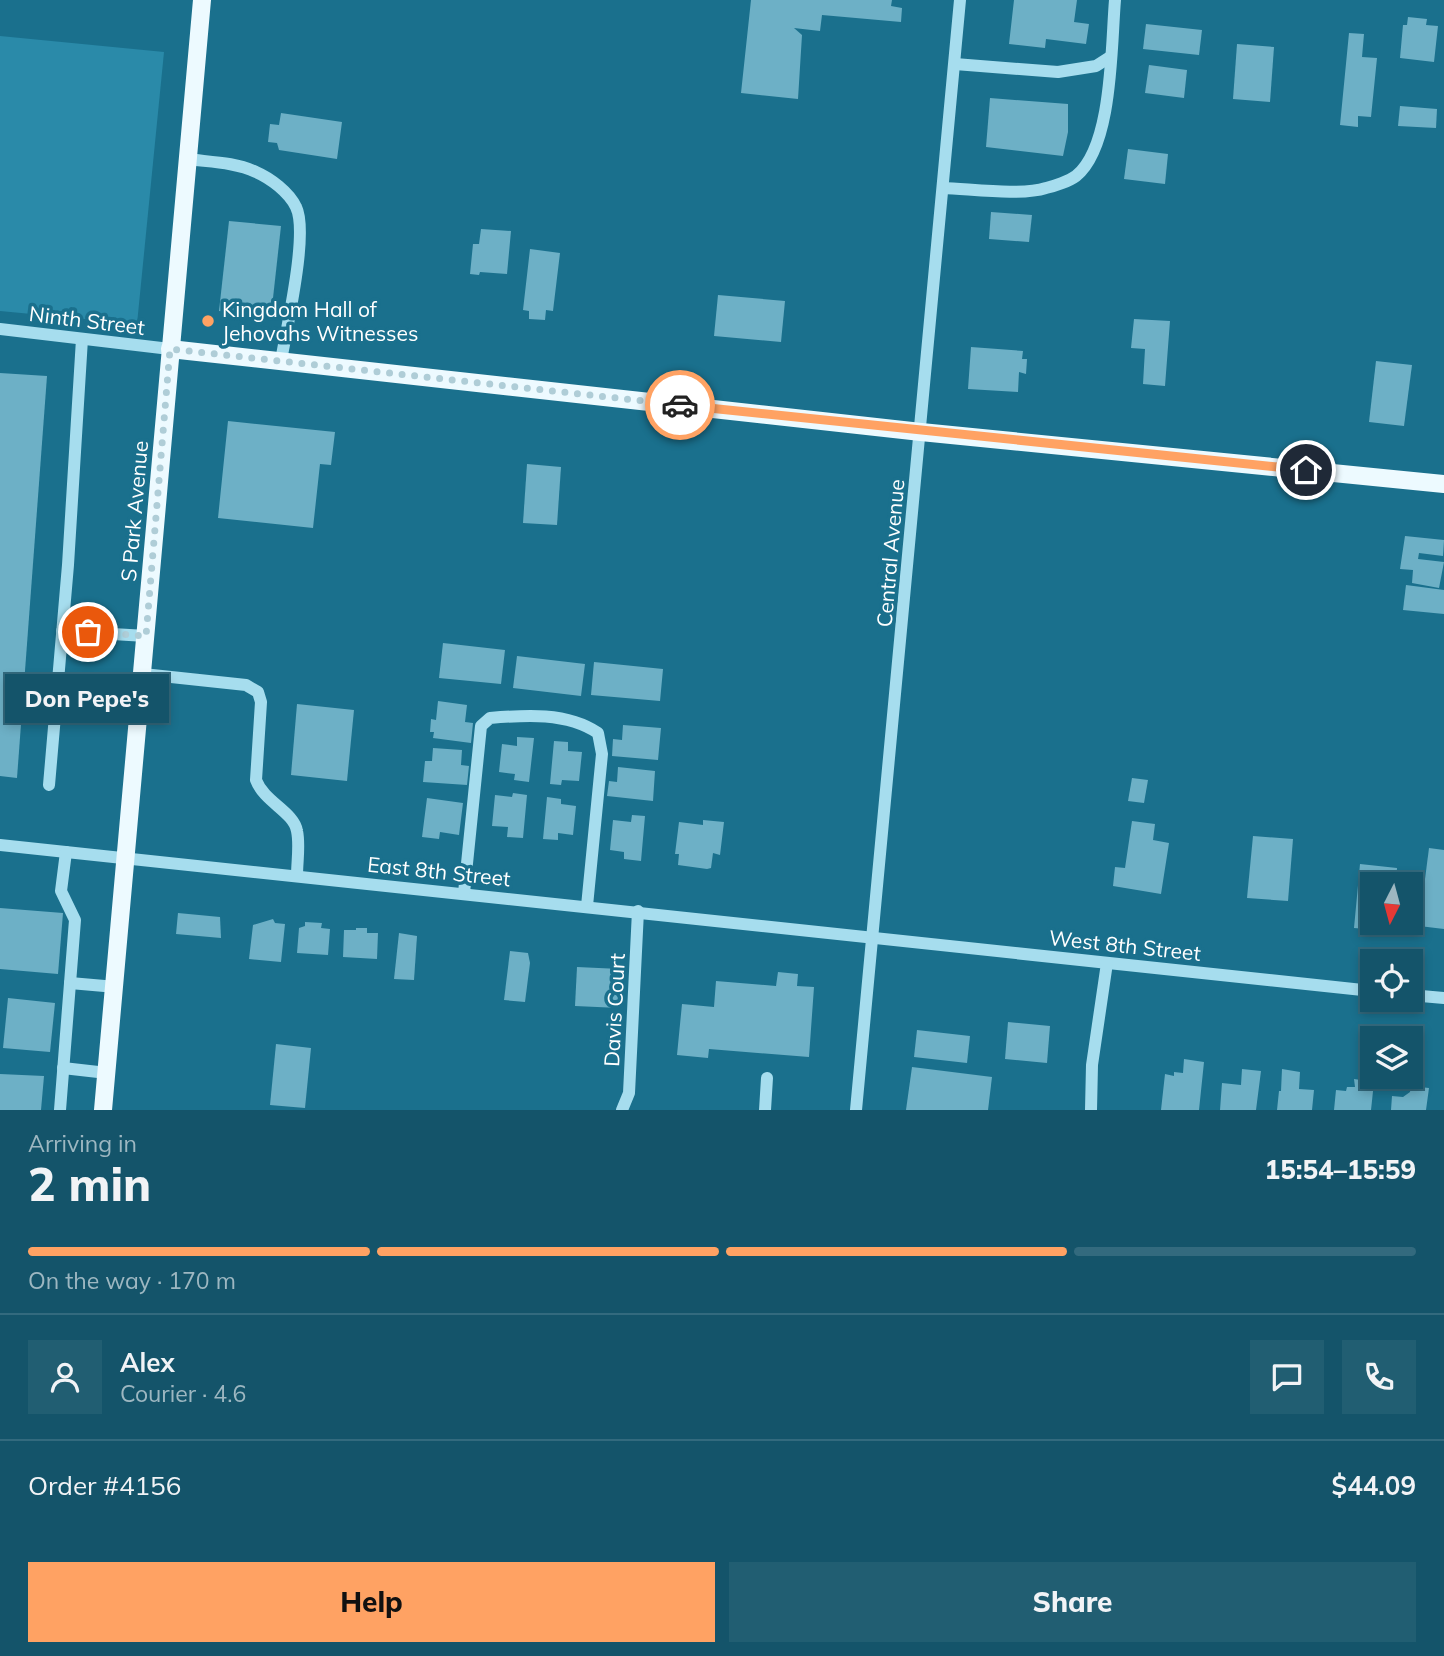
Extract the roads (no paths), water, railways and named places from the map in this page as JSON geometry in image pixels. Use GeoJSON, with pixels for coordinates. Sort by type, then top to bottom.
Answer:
{"type":"FeatureCollection","features":[{"type":"Feature","properties":{"kind":"main road","name":"S Park Avenue"},"geometry":{"type":"LineString","coordinates":[[103,1110],[128,858],[202,0]]}},
{"type":"Feature","properties":{"kind":"main road"},"geometry":{"type":"LineString","coordinates":[[170,349],[921,432],[1444,484]]}},
{"type":"Feature","properties":{"kind":"street","name":"Central Avenue"},"geometry":{"type":"LineString","coordinates":[[856,1110],[960,0]]}},
{"type":"Feature","properties":{"kind":"street"},"geometry":{"type":"LineString","coordinates":[[943,188],[1009,191],[1045,189],[1075,177],[1088,162],[1105,117],[1115,0]]}},
{"type":"Feature","properties":{"kind":"street"},"geometry":{"type":"LineString","coordinates":[[955,64],[1058,72],[1096,66],[1110,57]]}},
{"type":"Feature","properties":{"kind":"street"},"geometry":{"type":"LineString","coordinates":[[187,159],[226,163],[255,171],[281,188],[297,207],[299,253],[281,361]]}},
{"type":"Feature","properties":{"kind":"street","name":"Ninth Street"},"geometry":{"type":"LineString","coordinates":[[0,329],[170,349]]}},
{"type":"Feature","properties":{"kind":"street"},"geometry":{"type":"LineString","coordinates":[[49,785],[82,339]]}},
{"type":"Feature","properties":{"kind":"street"},"geometry":{"type":"LineString","coordinates":[[62,631],[146,636]]}},
{"type":"Feature","properties":{"kind":"street"},"geometry":{"type":"LineString","coordinates":[[143,674],[246,685],[258,692],[261,702],[256,780],[261,792],[291,819],[297,829],[297,876]]}},
{"type":"Feature","properties":{"kind":"street"},"geometry":{"type":"LineString","coordinates":[[464,893],[481,726],[489,718],[526,715],[583,722],[598,733],[602,754],[587,906]]}},
{"type":"Feature","properties":{"kind":"street","name":"East 8th Street"},"geometry":{"type":"LineString","coordinates":[[0,845],[873,938]]}},
{"type":"Feature","properties":{"kind":"street"},"geometry":{"type":"LineString","coordinates":[[60,1110],[75,920],[61,891],[66,852]]}},
{"type":"Feature","properties":{"kind":"street","name":"Davis Court"},"geometry":{"type":"LineString","coordinates":[[622,1110],[629,1093],[638,911]]}},
{"type":"Feature","properties":{"kind":"street","name":"West 8th Street"},"geometry":{"type":"LineString","coordinates":[[873,938],[1360,989]]}},
{"type":"Feature","properties":{"kind":"street"},"geometry":{"type":"LineString","coordinates":[[1091,1110],[1092,1065],[1107,963]]}},
{"type":"Feature","properties":{"kind":"street"},"geometry":{"type":"LineString","coordinates":[[70,983],[116,986]]}},
{"type":"Feature","properties":{"kind":"street"},"geometry":{"type":"LineString","coordinates":[[1423,996],[1444,998]]}},
{"type":"Feature","properties":{"kind":"street"},"geometry":{"type":"LineString","coordinates":[[63,1068],[107,1073]]}},
{"type":"Feature","properties":{"kind":"street"},"geometry":{"type":"LineString","coordinates":[[765,1110],[767,1078]]}},
{"type":"Feature","properties":{"kind":"place","name":"Kingdom Hall of Jehovahs Witnesses"},"geometry":{"type":"Point","coordinates":[208,321]}},
{"type":"Feature","properties":{"kind":"place","name":"Don Pepe's"},"geometry":{"type":"Point","coordinates":[88,632]}}]}
